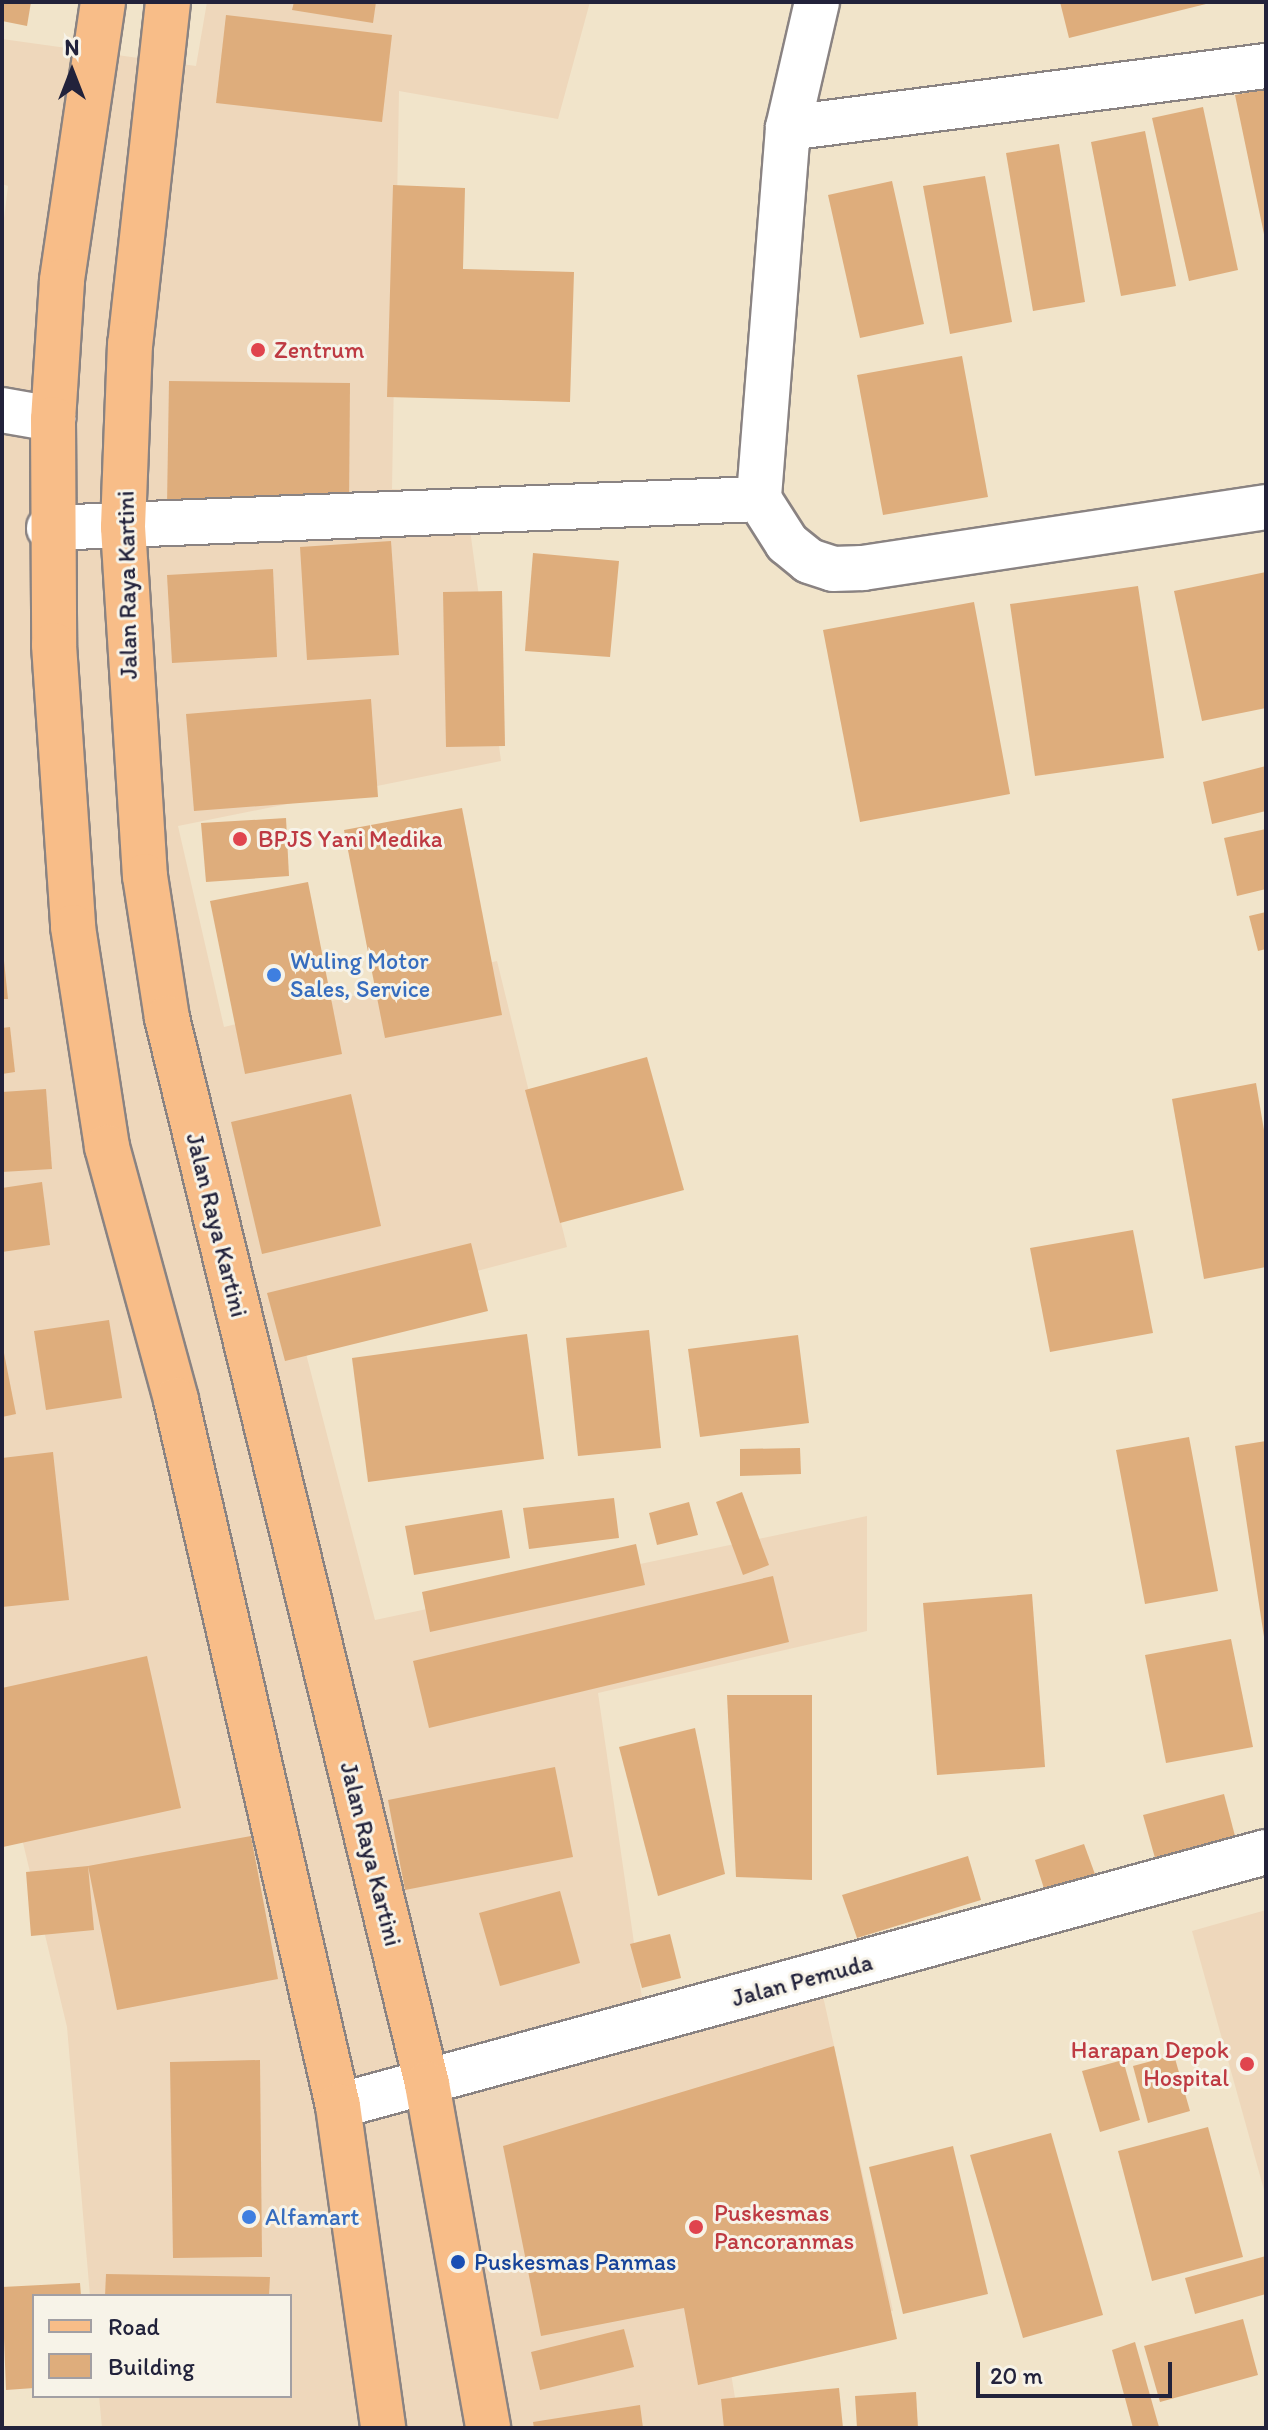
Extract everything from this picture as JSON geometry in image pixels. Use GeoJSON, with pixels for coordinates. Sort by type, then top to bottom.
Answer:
{"type":"FeatureCollection","features":[{"type":"Feature","properties":{"kind":"main road"},"geometry":{"type":"LineString","coordinates":[[103,2],[62,281],[49,528],[61,799],[87,1042],[107,1147],[176,1400],[338,2106],[383,2428]]}},
{"type":"Feature","properties":{"kind":"main road","name":"Jalan Raya Kartini"},"geometry":{"type":"LineString","coordinates":[[168,2],[130,344],[123,527],[134,760],[167,1018],[427,2084],[488,2428]]}},
{"type":"Feature","properties":{"kind":"street"},"geometry":{"type":"LineString","coordinates":[[817,2],[788,128],[759,499],[787,543],[809,561],[833,569],[1266,507]]}},
{"type":"Feature","properties":{"kind":"street"},"geometry":{"type":"LineString","coordinates":[[788,128],[1266,66]]}},
{"type":"Feature","properties":{"kind":"street"},"geometry":{"type":"LineString","coordinates":[[2,410],[53,419]]}},
{"type":"Feature","properties":{"kind":"street"},"geometry":{"type":"LineString","coordinates":[[49,528],[759,499]]}},
{"type":"Feature","properties":{"kind":"street","name":"Jalan Pemuda"},"geometry":{"type":"LineString","coordinates":[[338,2106],[1266,1852]]}},
{"type":"Feature","properties":{"kind":"shaded area"},"geometry":{"type":"Polygon","coordinates":[[[207,2],[590,2],[558,119],[399,91],[392,489],[465,492],[501,761],[178,826],[224,1027],[497,961],[567,1247],[297,1319],[375,1620],[867,1516],[867,1631],[598,1693],[649,2047],[821,1987],[893,2311],[725,2337],[740,2428],[102,2428],[99,2398],[292,2398],[292,2294],[90,2294],[67,2027],[2,1755],[2,235],[8,186],[2,184],[2,39],[196,66],[207,2]]]}},
{"type":"Feature","properties":{"kind":"shaded area","name":"Harapan Depok Hospital"},"geometry":{"type":"Polygon","coordinates":[[[1266,1910],[1266,2197],[1192,1931],[1266,1910]]]}},
{"type":"Feature","properties":{"kind":"building"},"geometry":{"type":"Polygon","coordinates":[[[2,2],[31,2],[27,26],[2,21],[2,2]]]}},
{"type":"Feature","properties":{"kind":"building"},"geometry":{"type":"Polygon","coordinates":[[[294,2],[376,2],[373,23],[292,10],[294,2]]]}},
{"type":"Feature","properties":{"kind":"building"},"geometry":{"type":"Polygon","coordinates":[[[1060,2],[1210,2],[1210,3],[1069,38],[1060,2]]]}},
{"type":"Feature","properties":{"kind":"building"},"geometry":{"type":"Polygon","coordinates":[[[226,15],[392,35],[382,122],[216,103],[226,15]]]}},
{"type":"Feature","properties":{"kind":"building"},"geometry":{"type":"Polygon","coordinates":[[[1266,89],[1266,239],[1265,239],[1235,95],[1266,89]]]}},
{"type":"Feature","properties":{"kind":"building"},"geometry":{"type":"Polygon","coordinates":[[[1203,107],[1238,270],[1189,281],[1152,118],[1203,107]]]}},
{"type":"Feature","properties":{"kind":"building"},"geometry":{"type":"Polygon","coordinates":[[[1145,131],[1176,286],[1121,296],[1091,142],[1145,131]]]}},
{"type":"Feature","properties":{"kind":"building"},"geometry":{"type":"Polygon","coordinates":[[[1059,144],[1085,302],[1033,311],[1006,153],[1059,144]]]}},
{"type":"Feature","properties":{"kind":"building"},"geometry":{"type":"Polygon","coordinates":[[[985,176],[1012,322],[950,334],[923,186],[985,176]]]}},
{"type":"Feature","properties":{"kind":"building"},"geometry":{"type":"Polygon","coordinates":[[[892,181],[924,324],[860,338],[828,195],[892,181]]]}},
{"type":"Feature","properties":{"kind":"building"},"geometry":{"type":"Polygon","coordinates":[[[393,185],[465,188],[463,269],[574,272],[570,402],[387,397],[393,185]]]}},
{"type":"Feature","properties":{"kind":"building"},"geometry":{"type":"Polygon","coordinates":[[[962,356],[988,497],[883,515],[857,375],[962,356]]]}},
{"type":"Feature","properties":{"kind":"building"},"geometry":{"type":"Polygon","coordinates":[[[169,381],[350,383],[349,507],[167,505],[169,381]]]}},
{"type":"Feature","properties":{"kind":"building"},"geometry":{"type":"Polygon","coordinates":[[[391,541],[399,655],[307,660],[300,547],[391,541]]]}},
{"type":"Feature","properties":{"kind":"building"},"geometry":{"type":"Polygon","coordinates":[[[533,553],[619,561],[610,657],[525,651],[533,553]]]}},
{"type":"Feature","properties":{"kind":"building"},"geometry":{"type":"Polygon","coordinates":[[[273,569],[277,657],[172,663],[167,575],[273,569]]]}},
{"type":"Feature","properties":{"kind":"building"},"geometry":{"type":"Polygon","coordinates":[[[1266,572],[1266,708],[1202,721],[1174,591],[1266,572]]]}},
{"type":"Feature","properties":{"kind":"building"},"geometry":{"type":"Polygon","coordinates":[[[1138,586],[1164,758],[1035,776],[1010,604],[1138,586]]]}},
{"type":"Feature","properties":{"kind":"building"},"geometry":{"type":"Polygon","coordinates":[[[502,591],[505,746],[446,747],[443,592],[502,591]]]}},
{"type":"Feature","properties":{"kind":"building"},"geometry":{"type":"Polygon","coordinates":[[[974,602],[1010,794],[860,822],[823,630],[974,602]]]}},
{"type":"Feature","properties":{"kind":"building"},"geometry":{"type":"Polygon","coordinates":[[[371,699],[378,797],[194,811],[186,714],[371,699]]]}},
{"type":"Feature","properties":{"kind":"building"},"geometry":{"type":"Polygon","coordinates":[[[1266,766],[1266,811],[1212,824],[1203,782],[1266,766]]]}},
{"type":"Feature","properties":{"kind":"building"},"geometry":{"type":"Polygon","coordinates":[[[462,808],[502,1015],[385,1038],[344,830],[462,808]]]}},
{"type":"Feature","properties":{"kind":"building"},"geometry":{"type":"Polygon","coordinates":[[[286,818],[289,876],[206,882],[201,823],[286,818]]]}},
{"type":"Feature","properties":{"kind":"building"},"geometry":{"type":"Polygon","coordinates":[[[1266,829],[1266,889],[1237,896],[1224,838],[1266,829]]]}},
{"type":"Feature","properties":{"kind":"building"},"geometry":{"type":"Polygon","coordinates":[[[308,882],[342,1054],[245,1074],[210,901],[308,882]]]}},
{"type":"Feature","properties":{"kind":"building"},"geometry":{"type":"Polygon","coordinates":[[[1266,912],[1266,949],[1258,951],[1249,916],[1266,912]]]}},
{"type":"Feature","properties":{"kind":"building"},"geometry":{"type":"Polygon","coordinates":[[[2,942],[8,999],[2,999],[2,942]]]}},
{"type":"Feature","properties":{"kind":"building"},"geometry":{"type":"Polygon","coordinates":[[[10,1027],[15,1072],[2,1074],[2,1028],[10,1027]]]}},
{"type":"Feature","properties":{"kind":"building"},"geometry":{"type":"Polygon","coordinates":[[[647,1057],[684,1190],[560,1223],[525,1090],[647,1057]]]}},
{"type":"Feature","properties":{"kind":"building"},"geometry":{"type":"Polygon","coordinates":[[[1256,1083],[1266,1142],[1266,1267],[1204,1279],[1172,1099],[1256,1083]]]}},
{"type":"Feature","properties":{"kind":"building"},"geometry":{"type":"Polygon","coordinates":[[[46,1089],[52,1169],[2,1172],[2,1092],[46,1089]]]}},
{"type":"Feature","properties":{"kind":"building"},"geometry":{"type":"Polygon","coordinates":[[[351,1094],[381,1226],[262,1254],[231,1122],[351,1094]]]}},
{"type":"Feature","properties":{"kind":"building"},"geometry":{"type":"Polygon","coordinates":[[[42,1182],[50,1245],[2,1252],[2,1188],[42,1182]]]}},
{"type":"Feature","properties":{"kind":"building"},"geometry":{"type":"Polygon","coordinates":[[[1133,1230],[1153,1333],[1050,1352],[1030,1248],[1133,1230]]]}},
{"type":"Feature","properties":{"kind":"building"},"geometry":{"type":"Polygon","coordinates":[[[471,1243],[488,1311],[285,1361],[267,1293],[471,1243]]]}},
{"type":"Feature","properties":{"kind":"building"},"geometry":{"type":"Polygon","coordinates":[[[109,1320],[122,1398],[46,1410],[34,1331],[109,1320]]]}},
{"type":"Feature","properties":{"kind":"building"},"geometry":{"type":"Polygon","coordinates":[[[649,1330],[661,1448],[578,1456],[566,1338],[649,1330]]]}},
{"type":"Feature","properties":{"kind":"building"},"geometry":{"type":"Polygon","coordinates":[[[527,1334],[544,1459],[368,1482],[352,1358],[527,1334]]]}},
{"type":"Feature","properties":{"kind":"building"},"geometry":{"type":"Polygon","coordinates":[[[798,1335],[809,1423],[700,1437],[688,1349],[798,1335]]]}},
{"type":"Feature","properties":{"kind":"building"},"geometry":{"type":"Polygon","coordinates":[[[2,1343],[16,1414],[2,1417],[2,1343]]]}},
{"type":"Feature","properties":{"kind":"building"},"geometry":{"type":"Polygon","coordinates":[[[1189,1437],[1218,1591],[1145,1604],[1116,1450],[1189,1437]]]}},
{"type":"Feature","properties":{"kind":"building"},"geometry":{"type":"Polygon","coordinates":[[[1266,1441],[1266,1637],[1264,1637],[1235,1446],[1266,1441]]]}},
{"type":"Feature","properties":{"kind":"building"},"geometry":{"type":"Polygon","coordinates":[[[800,1448],[801,1474],[740,1476],[740,1449],[800,1448]]]}},
{"type":"Feature","properties":{"kind":"building"},"geometry":{"type":"Polygon","coordinates":[[[53,1452],[69,1600],[2,1607],[2,1458],[53,1452]]]}},
{"type":"Feature","properties":{"kind":"building"},"geometry":{"type":"Polygon","coordinates":[[[742,1492],[769,1565],[743,1575],[716,1502],[742,1492]]]}},
{"type":"Feature","properties":{"kind":"building"},"geometry":{"type":"Polygon","coordinates":[[[614,1498],[619,1538],[529,1549],[523,1508],[614,1498]]]}},
{"type":"Feature","properties":{"kind":"building"},"geometry":{"type":"Polygon","coordinates":[[[689,1502],[698,1535],[657,1545],[649,1513],[689,1502]]]}},
{"type":"Feature","properties":{"kind":"building"},"geometry":{"type":"Polygon","coordinates":[[[502,1510],[510,1558],[414,1575],[405,1526],[502,1510]]]}},
{"type":"Feature","properties":{"kind":"building"},"geometry":{"type":"Polygon","coordinates":[[[636,1544],[645,1585],[430,1632],[422,1592],[636,1544]]]}},
{"type":"Feature","properties":{"kind":"building"},"geometry":{"type":"Polygon","coordinates":[[[773,1576],[789,1642],[429,1728],[413,1661],[773,1576]]]}},
{"type":"Feature","properties":{"kind":"building"},"geometry":{"type":"Polygon","coordinates":[[[1032,1594],[1045,1767],[937,1775],[923,1603],[1032,1594]]]}},
{"type":"Feature","properties":{"kind":"building"},"geometry":{"type":"Polygon","coordinates":[[[1231,1639],[1253,1747],[1166,1763],[1145,1655],[1231,1639]]]}},
{"type":"Feature","properties":{"kind":"building"},"geometry":{"type":"Polygon","coordinates":[[[147,1656],[181,1808],[3,1847],[2,1688],[147,1656]]]}},
{"type":"Feature","properties":{"kind":"building"},"geometry":{"type":"Polygon","coordinates":[[[727,1695],[812,1695],[812,1880],[736,1877],[727,1695]]]}},
{"type":"Feature","properties":{"kind":"building"},"geometry":{"type":"Polygon","coordinates":[[[695,1728],[725,1874],[658,1896],[619,1747],[695,1728]]]}},
{"type":"Feature","properties":{"kind":"building"},"geometry":{"type":"Polygon","coordinates":[[[555,1767],[573,1857],[405,1890],[388,1800],[555,1767]]]}},
{"type":"Feature","properties":{"kind":"building"},"geometry":{"type":"Polygon","coordinates":[[[1224,1794],[1235,1836],[1155,1858],[1143,1815],[1224,1794]]]}},
{"type":"Feature","properties":{"kind":"building"},"geometry":{"type":"Polygon","coordinates":[[[251,1836],[278,1979],[117,2010],[88,1866],[251,1836]]]}},
{"type":"Feature","properties":{"kind":"building"},"geometry":{"type":"Polygon","coordinates":[[[1084,1844],[1096,1877],[1046,1895],[1035,1860],[1084,1844]]]}},
{"type":"Feature","properties":{"kind":"building"},"geometry":{"type":"Polygon","coordinates":[[[968,1856],[981,1900],[857,1938],[842,1895],[968,1856]]]}},
{"type":"Feature","properties":{"kind":"building"},"geometry":{"type":"Polygon","coordinates":[[[88,1866],[94,1930],[31,1936],[26,1872],[88,1866]]]}},
{"type":"Feature","properties":{"kind":"building"},"geometry":{"type":"Polygon","coordinates":[[[560,1891],[580,1963],[500,1986],[479,1913],[560,1891]]]}},
{"type":"Feature","properties":{"kind":"building"},"geometry":{"type":"Polygon","coordinates":[[[670,1934],[681,1978],[642,1988],[630,1944],[670,1934]]]}},
{"type":"Feature","properties":{"kind":"building","name":"Puskesmas Pancoranmas"},"geometry":{"type":"Polygon","coordinates":[[[834,2046],[897,2339],[698,2385],[684,2308],[541,2336],[503,2146],[834,2046]]]}},
{"type":"Feature","properties":{"kind":"building"},"geometry":{"type":"Polygon","coordinates":[[[1174,2055],[1190,2111],[1148,2123],[1133,2066],[1174,2055]]]}},
{"type":"Feature","properties":{"kind":"building"},"geometry":{"type":"Polygon","coordinates":[[[260,2060],[262,2257],[173,2258],[170,2062],[260,2060]]]}},
{"type":"Feature","properties":{"kind":"building"},"geometry":{"type":"Polygon","coordinates":[[[1123,2060],[1140,2120],[1100,2132],[1082,2071],[1123,2060]]]}},
{"type":"Feature","properties":{"kind":"building"},"geometry":{"type":"Polygon","coordinates":[[[1208,2127],[1243,2257],[1152,2281],[1118,2151],[1208,2127]]]}},
{"type":"Feature","properties":{"kind":"building"},"geometry":{"type":"Polygon","coordinates":[[[1051,2133],[1103,2315],[1023,2338],[970,2155],[1051,2133]]]}},
{"type":"Feature","properties":{"kind":"building"},"geometry":{"type":"Polygon","coordinates":[[[953,2146],[988,2294],[903,2314],[869,2167],[953,2146]]]}},
{"type":"Feature","properties":{"kind":"building"},"geometry":{"type":"Polygon","coordinates":[[[1266,2256],[1266,2294],[1195,2314],[1185,2278],[1266,2256]]]}},
{"type":"Feature","properties":{"kind":"building"},"geometry":{"type":"Polygon","coordinates":[[[106,2274],[270,2277],[269,2294],[105,2294],[106,2274]]]}},
{"type":"Feature","properties":{"kind":"building"},"geometry":{"type":"Polygon","coordinates":[[[80,2283],[81,2294],[32,2294],[32,2388],[6,2390],[2,2287],[80,2283]]]}},
{"type":"Feature","properties":{"kind":"building"},"geometry":{"type":"Polygon","coordinates":[[[1243,2319],[1258,2375],[1160,2402],[1144,2346],[1243,2319]]]}},
{"type":"Feature","properties":{"kind":"building"},"geometry":{"type":"Polygon","coordinates":[[[624,2329],[634,2367],[540,2390],[531,2352],[624,2329]]]}},
{"type":"Feature","properties":{"kind":"building"},"geometry":{"type":"Polygon","coordinates":[[[1135,2342],[1159,2427],[1156,2428],[1133,2428],[1112,2350],[1135,2342]]]}},
{"type":"Feature","properties":{"kind":"building"},"geometry":{"type":"Polygon","coordinates":[[[839,2388],[843,2428],[724,2428],[721,2399],[839,2388]]]}},
{"type":"Feature","properties":{"kind":"building"},"geometry":{"type":"Polygon","coordinates":[[[916,2392],[918,2428],[857,2428],[855,2396],[916,2392]]]}},
{"type":"Feature","properties":{"kind":"building"},"geometry":{"type":"Polygon","coordinates":[[[640,2405],[643,2428],[534,2428],[533,2422],[640,2405]]]}},
{"type":"Feature","properties":{"kind":"place","name":"Zentrum"},"geometry":{"type":"Point","coordinates":[258,350]}},
{"type":"Feature","properties":{"kind":"place","name":"BPJS Yani Medika"},"geometry":{"type":"Point","coordinates":[240,839]}},
{"type":"Feature","properties":{"kind":"place","name":"Wuling Motor Sales, Service"},"geometry":{"type":"Point","coordinates":[274,975]}},
{"type":"Feature","properties":{"kind":"place","name":"Harapan Depok Hospital"},"geometry":{"type":"Point","coordinates":[1247,2064]}},
{"type":"Feature","properties":{"kind":"place","name":"Alfamart"},"geometry":{"type":"Point","coordinates":[249,2217]}},
{"type":"Feature","properties":{"kind":"place","name":"Puskesmas Pancoranmas"},"geometry":{"type":"Point","coordinates":[696,2227]}},
{"type":"Feature","properties":{"kind":"place","name":"Puskesmas Panmas"},"geometry":{"type":"Point","coordinates":[458,2262]}}]}
